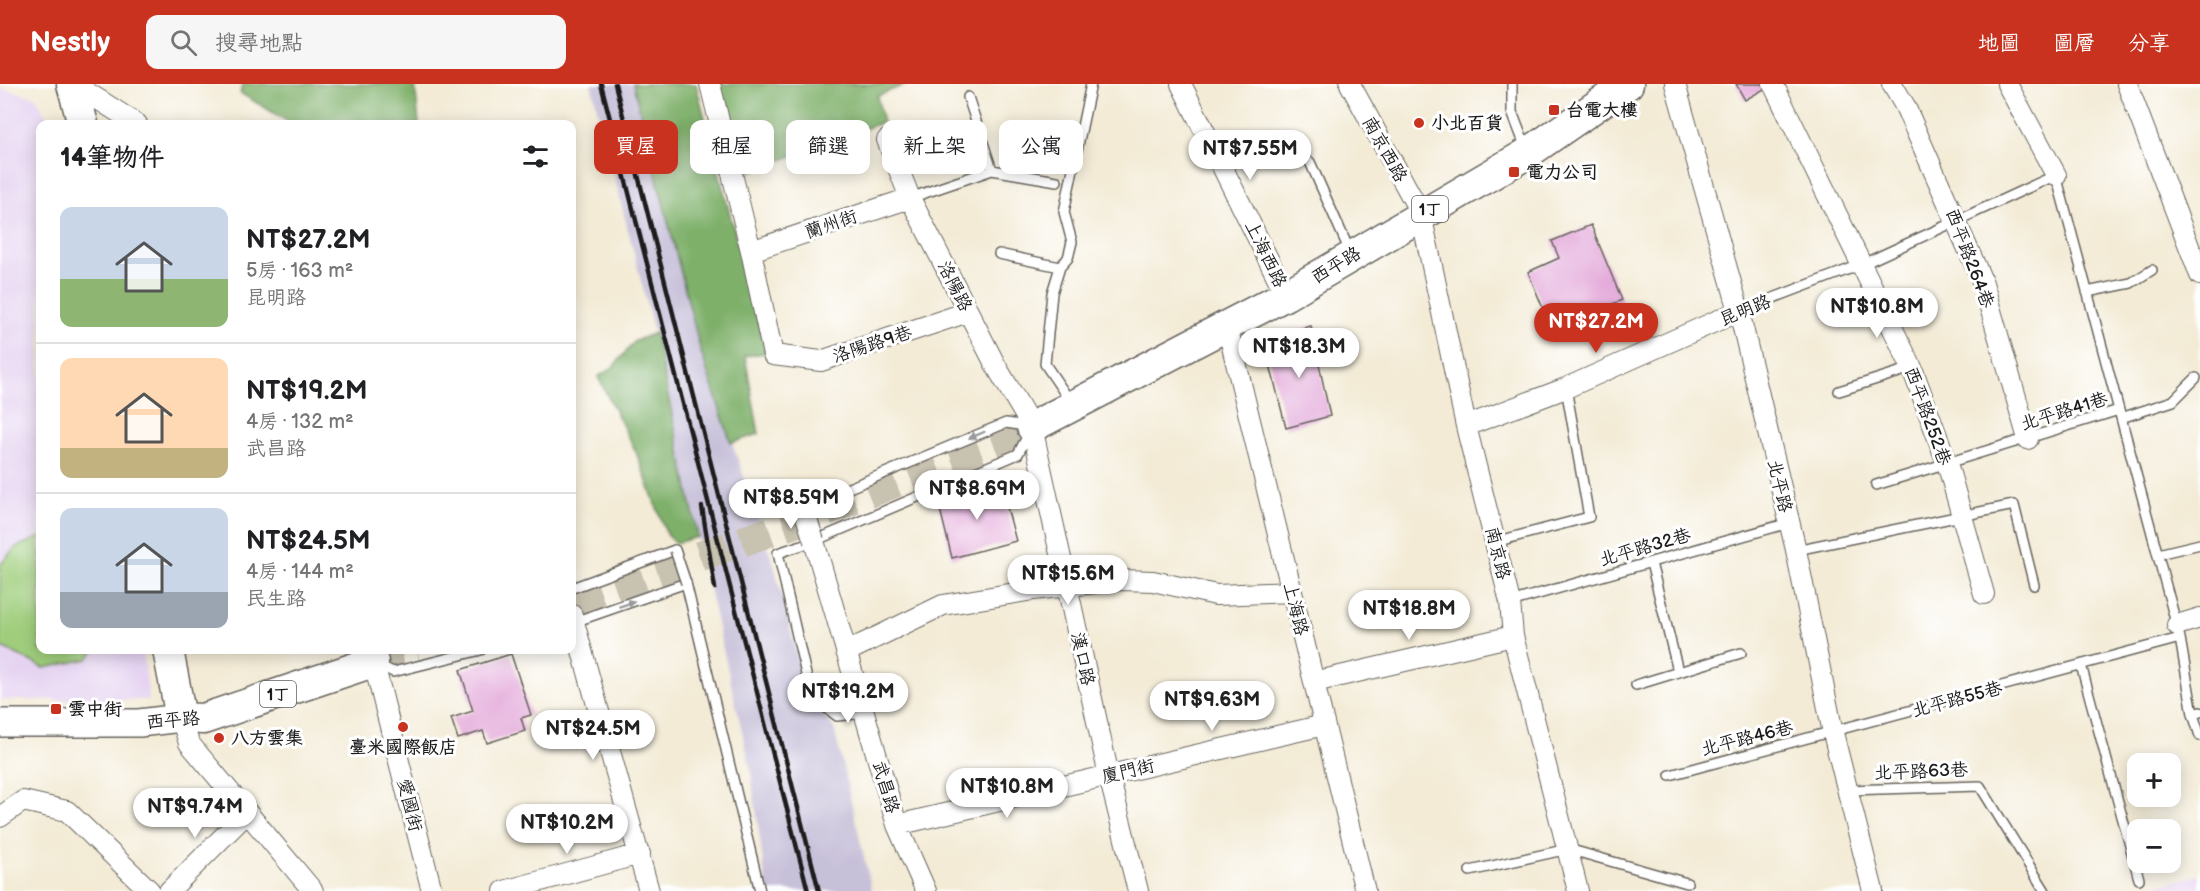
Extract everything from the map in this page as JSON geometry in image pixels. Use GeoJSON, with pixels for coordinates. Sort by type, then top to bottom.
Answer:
{"type":"FeatureCollection","features":[{"type":"Feature","properties":{"kind":"main road"},"geometry":{"type":"LineString","coordinates":[[73,84],[81,120]]}},
{"type":"Feature","properties":{"kind":"main road","name":"西平路"},"geometry":{"type":"LineString","coordinates":[[1032,427],[1286,295],[1528,153],[1628,84]]}},
{"type":"Feature","properties":{"kind":"main road"},"geometry":{"type":"LineString","coordinates":[[169,654],[181,718]]}},
{"type":"Feature","properties":{"kind":"main road","name":"西平路"},"geometry":{"type":"LineString","coordinates":[[181,718],[204,719],[376,654]]}},
{"type":"Feature","properties":{"kind":"street"},"geometry":{"type":"LineString","coordinates":[[73,84],[131,120]]}},
{"type":"Feature","properties":{"kind":"street"},"geometry":{"type":"LineString","coordinates":[[710,84],[751,251]]}},
{"type":"Feature","properties":{"kind":"street","name":"上海西路"},"geometry":{"type":"LineString","coordinates":[[1181,84],[1286,295]]}},
{"type":"Feature","properties":{"kind":"street","name":"南京西路"},"geometry":{"type":"LineString","coordinates":[[1350,84],[1421,214]]}},
{"type":"Feature","properties":{"kind":"street","name":"北平路"},"geometry":{"type":"LineString","coordinates":[[1675,84],[1739,311],[1796,550],[1833,733],[1873,891]]}},
{"type":"Feature","properties":{"kind":"street","name":"西平路252巷"},"geometry":{"type":"LineString","coordinates":[[1773,84],[1863,264],[1912,369],[1947,463],[1984,594]]}},
{"type":"Feature","properties":{"kind":"street","name":"西平路264巷"},"geometry":{"type":"LineString","coordinates":[[1892,84],[1905,105],[1958,220],[1983,283],[2028,440]]}},
{"type":"Feature","properties":{"kind":"street"},"geometry":{"type":"LineString","coordinates":[[2007,84],[2056,175]]}},
{"type":"Feature","properties":{"kind":"street"},"geometry":{"type":"LineString","coordinates":[[2127,84],[2200,275]]}},
{"type":"Feature","properties":{"kind":"street","name":"洛陽路"},"geometry":{"type":"LineString","coordinates":[[900,174],[910,198],[968,312],[1032,427]]}},
{"type":"Feature","properties":{"kind":"street","name":"蘭州街"},"geometry":{"type":"LineString","coordinates":[[751,251],[910,198]]}},
{"type":"Feature","properties":{"kind":"street","name":"南京路"},"geometry":{"type":"LineString","coordinates":[[1421,214],[1466,426],[1510,602],[1513,636],[1578,891]]}},
{"type":"Feature","properties":{"kind":"street","name":"洛陽路9巷"},"geometry":{"type":"LineString","coordinates":[[751,251],[773,355],[821,361],[968,312]]}},
{"type":"Feature","properties":{"kind":"street","name":"昆明路"},"geometry":{"type":"LineString","coordinates":[[1466,426],[1566,388],[1739,311]]}},
{"type":"Feature","properties":{"kind":"street","name":"上海路"},"geometry":{"type":"LineString","coordinates":[[1227,326],[1365,891]]}},
{"type":"Feature","properties":{"kind":"street","name":"漢口路"},"geometry":{"type":"LineString","coordinates":[[1032,427],[1109,776],[1138,891]]}},
{"type":"Feature","properties":{"kind":"street","name":"武昌路"},"geometry":{"type":"LineString","coordinates":[[803,507],[897,825],[926,891]]}},
{"type":"Feature","properties":{"kind":"street"},"geometry":{"type":"LineString","coordinates":[[846,652],[943,605],[1067,587],[1122,580],[1154,581],[1216,595],[1292,592]]}},
{"type":"Feature","properties":{"kind":"street","name":"北平路55巷"},"geometry":{"type":"LineString","coordinates":[[2179,631],[2200,618]]}},
{"type":"Feature","properties":{"kind":"street"},"geometry":{"type":"LineString","coordinates":[[576,634],[649,891]]}},
{"type":"Feature","properties":{"kind":"street"},"geometry":{"type":"LineString","coordinates":[[1314,682],[1513,636]]}},
{"type":"Feature","properties":{"kind":"street","name":"愛國街"},"geometry":{"type":"LineString","coordinates":[[376,654],[432,891]]}},
{"type":"Feature","properties":{"kind":"street"},"geometry":{"type":"LineString","coordinates":[[181,718],[189,743],[313,891]]}},
{"type":"Feature","properties":{"kind":"street","name":"西平路"},"geometry":{"type":"LineString","coordinates":[[0,723],[139,723],[181,718]]}},
{"type":"Feature","properties":{"kind":"street","name":"廈門街"},"geometry":{"type":"LineString","coordinates":[[897,825],[1324,724]]}},
{"type":"Feature","properties":{"kind":"street"},"geometry":{"type":"LineString","coordinates":[[0,817],[23,801],[67,811],[150,891]]}},
{"type":"Feature","properties":{"kind":"street"},"geometry":{"type":"LineString","coordinates":[[169,891],[247,813]]}},
{"type":"Feature","properties":{"kind":"street"},"geometry":{"type":"LineString","coordinates":[[504,891],[640,854]]}},
{"type":"Feature","properties":{"kind":"lane"},"geometry":{"type":"LineString","coordinates":[[1073,406],[1045,364],[1052,293],[1060,267],[1068,258],[1072,242],[1065,212],[1090,84]]}},
{"type":"Feature","properties":{"kind":"lane"},"geometry":{"type":"LineString","coordinates":[[1512,84],[1512,112],[1528,153]]}},
{"type":"Feature","properties":{"kind":"lane"},"geometry":{"type":"LineString","coordinates":[[968,97],[992,170]]}},
{"type":"Feature","properties":{"kind":"lane"},"geometry":{"type":"LineString","coordinates":[[1310,162],[1352,256]]}},
{"type":"Feature","properties":{"kind":"lane"},"geometry":{"type":"LineString","coordinates":[[910,198],[992,170],[1057,182]]}},
{"type":"Feature","properties":{"kind":"lane"},"geometry":{"type":"LineString","coordinates":[[2056,175],[2120,414],[2173,401],[2196,378]]}},
{"type":"Feature","properties":{"kind":"lane","name":"昆明路"},"geometry":{"type":"LineString","coordinates":[[1739,311],[1863,264],[2056,175]]}},
{"type":"Feature","properties":{"kind":"lane"},"geometry":{"type":"LineString","coordinates":[[999,254],[1060,267]]}},
{"type":"Feature","properties":{"kind":"lane"},"geometry":{"type":"LineString","coordinates":[[2087,291],[2131,283],[2152,270]]}},
{"type":"Feature","properties":{"kind":"lane"},"geometry":{"type":"LineString","coordinates":[[1839,392],[1912,369]]}},
{"type":"Feature","properties":{"kind":"lane"},"geometry":{"type":"LineString","coordinates":[[1495,542],[1590,517],[1566,388]]}},
{"type":"Feature","properties":{"kind":"lane","name":"北平路41巷"},"geometry":{"type":"LineString","coordinates":[[1876,485],[2120,414],[2179,631]]}},
{"type":"Feature","properties":{"kind":"lane"},"geometry":{"type":"LineString","coordinates":[[803,507],[1006,423],[1032,427],[1018,454],[814,541],[778,553],[811,696],[837,716],[864,713]]}},
{"type":"Feature","properties":{"kind":"lane"},"geometry":{"type":"LineString","coordinates":[[1796,550],[1963,518],[2014,505],[2034,585]]}},
{"type":"Feature","properties":{"kind":"lane","name":"北平路32巷"},"geometry":{"type":"LineString","coordinates":[[1510,602],[1789,523]]}},
{"type":"Feature","properties":{"kind":"lane"},"geometry":{"type":"LineString","coordinates":[[2158,555],[2200,544]]}},
{"type":"Feature","properties":{"kind":"lane"},"geometry":{"type":"LineString","coordinates":[[576,587],[675,550],[686,583],[760,891]]}},
{"type":"Feature","properties":{"kind":"lane"},"geometry":{"type":"LineString","coordinates":[[1651,563],[1678,671]]}},
{"type":"Feature","properties":{"kind":"lane"},"geometry":{"type":"LineString","coordinates":[[576,619],[686,583]]}},
{"type":"Feature","properties":{"kind":"lane"},"geometry":{"type":"LineString","coordinates":[[2179,631],[2200,736]]}},
{"type":"Feature","properties":{"kind":"lane","name":"北平路55巷"},"geometry":{"type":"LineString","coordinates":[[1833,733],[2081,666],[2179,631]]}},
{"type":"Feature","properties":{"kind":"lane"},"geometry":{"type":"LineString","coordinates":[[1636,685],[1741,653]]}},
{"type":"Feature","properties":{"kind":"lane"},"geometry":{"type":"LineString","coordinates":[[376,654],[393,672],[465,654]]}},
{"type":"Feature","properties":{"kind":"lane"},"geometry":{"type":"LineString","coordinates":[[2081,666],[2139,879]]}},
{"type":"Feature","properties":{"kind":"lane","name":"北平路46巷"},"geometry":{"type":"LineString","coordinates":[[1670,775],[1833,733]]}},
{"type":"Feature","properties":{"kind":"lane","name":"北平路63巷"},"geometry":{"type":"LineString","coordinates":[[1848,790],[1980,786],[2044,891]]}},
{"type":"Feature","properties":{"kind":"lane"},"geometry":{"type":"LineString","coordinates":[[1470,871],[1568,849],[1687,883]]}},
{"type":"Feature","properties":{"kind":"shaded area"},"geometry":{"type":"Polygon","coordinates":[[[591,84],[633,84],[642,120],[600,120],[591,84]]]}},
{"type":"Feature","properties":{"kind":"shaded area"},"geometry":{"type":"Polygon","coordinates":[[[0,88],[36,97],[49,120],[36,120],[36,654],[143,654],[149,700],[0,700],[0,88]]]}},
{"type":"Feature","properties":{"kind":"shaded area"},"geometry":{"type":"Polygon","coordinates":[[[614,174],[656,174],[701,352],[774,565],[807,695],[834,728],[872,891],[767,891],[750,766],[705,571],[667,383],[614,174]]]}},
{"type":"Feature","properties":{"kind":"shaded area"},"geometry":{"type":"Polygon","coordinates":[[[2200,875],[2200,891],[2132,891],[2200,875]]]}},
{"type":"Feature","properties":{"kind":"green space"},"geometry":{"type":"Polygon","coordinates":[[[243,84],[415,84],[419,120],[285,120],[240,93],[243,84]]]}},
{"type":"Feature","properties":{"kind":"green space"},"geometry":{"type":"Polygon","coordinates":[[[633,84],[696,84],[705,120],[690,120],[690,174],[719,174],[766,353],[745,356],[759,434],[731,443],[701,352],[656,174],[678,174],[678,120],[642,120],[633,84]]]}},
{"type":"Feature","properties":{"kind":"green space"},"geometry":{"type":"Polygon","coordinates":[[[719,84],[907,84],[877,96],[883,120],[882,122],[870,127],[870,120],[786,120],[786,158],[774,163],[774,120],[728,120],[719,84]]]}},
{"type":"Feature","properties":{"kind":"green space"},"geometry":{"type":"Polygon","coordinates":[[[655,333],[698,537],[676,543],[667,535],[636,452],[598,377],[613,367],[635,341],[655,333]]]}},
{"type":"Feature","properties":{"kind":"green space"},"geometry":{"type":"Polygon","coordinates":[[[36,539],[36,654],[91,654],[88,659],[44,668],[0,646],[0,565],[16,547],[36,539]]]}},
{"type":"Feature","properties":{"kind":"building"},"geometry":{"type":"Polygon","coordinates":[[[1736,84],[1764,84],[1766,88],[1745,100],[1736,84]]]}},
{"type":"Feature","properties":{"kind":"building"},"geometry":{"type":"Polygon","coordinates":[[[1591,225],[1622,300],[1552,330],[1528,272],[1559,258],[1552,241],[1591,225]]]}},
{"type":"Feature","properties":{"kind":"building"},"geometry":{"type":"Polygon","coordinates":[[[1311,326],[1330,416],[1286,428],[1265,345],[1295,342],[1292,331],[1311,326]]]}},
{"type":"Feature","properties":{"kind":"building"},"geometry":{"type":"Polygon","coordinates":[[[1001,485],[1016,541],[952,558],[938,501],[1001,485]]]}},
{"type":"Feature","properties":{"kind":"building"},"geometry":{"type":"Polygon","coordinates":[[[511,654],[531,715],[521,718],[525,731],[487,743],[483,731],[458,739],[451,718],[473,711],[460,670],[511,654]]]}},
{"type":"Feature","properties":{"kind":"tunnel"},"geometry":{"type":"LineString","coordinates":[[576,600],[806,519],[1032,427]]}},
{"type":"Feature","properties":{"kind":"tunnel"},"geometry":{"type":"LineString","coordinates":[[373,662],[402,654]]}},
{"type":"Feature","properties":{"kind":"railway"},"geometry":{"type":"LineString","coordinates":[[601,84],[808,891]]}},
{"type":"Feature","properties":{"kind":"railway"},"geometry":{"type":"LineString","coordinates":[[615,84],[819,891]]}},
{"type":"Feature","properties":{"kind":"railway"},"geometry":{"type":"LineString","coordinates":[[702,507],[715,588]]}},
{"type":"Feature","properties":{"kind":"place","name":"台電大樓"},"geometry":{"type":"Point","coordinates":[1554,110]}},
{"type":"Feature","properties":{"kind":"place","name":"小北百貨"},"geometry":{"type":"Point","coordinates":[1419,123]}},
{"type":"Feature","properties":{"kind":"place","name":"電力公司"},"geometry":{"type":"Point","coordinates":[1514,172]}},
{"type":"Feature","properties":{"kind":"place","name":"雲中街"},"geometry":{"type":"Point","coordinates":[56,709]}},
{"type":"Feature","properties":{"kind":"place","name":"臺米國際飯店"},"geometry":{"type":"Point","coordinates":[403,727]}},
{"type":"Feature","properties":{"kind":"place","name":"八方雲集"},"geometry":{"type":"Point","coordinates":[219,738]}}]}
